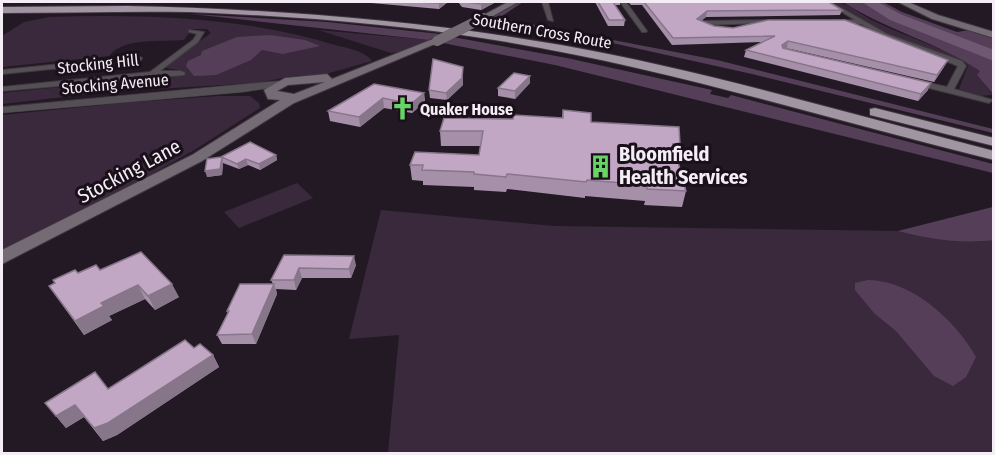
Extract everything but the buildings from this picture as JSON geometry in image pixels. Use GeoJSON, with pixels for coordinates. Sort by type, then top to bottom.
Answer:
{"type":"FeatureCollection","features":[{"type":"Feature","properties":{"kind":"highway","name":"Southern Cross Route"},"geometry":{"type":"LineString","coordinates":[[2,5],[212,3],[334,10],[424,19],[626,53],[993,142]]}},
{"type":"Feature","properties":{"kind":"highway","name":"Southern Cross Route"},"geometry":{"type":"LineString","coordinates":[[2,10],[130,8],[240,10],[369,20],[502,39],[654,69],[993,156]]}},
{"type":"Feature","properties":{"kind":"main road","name":"Stocking Lane"},"geometry":{"type":"LineString","coordinates":[[2,258],[197,159],[273,96],[396,59],[514,2]]}},
{"type":"Feature","properties":{"kind":"main road"},"geometry":{"type":"LineString","coordinates":[[902,2],[935,17],[993,35]]}},
{"type":"Feature","properties":{"kind":"main road","name":"Stocking Lane"},"geometry":{"type":"LineString","coordinates":[[273,96],[297,97],[309,93],[310,85]]}},
{"type":"Feature","properties":{"kind":"street"},"geometry":{"type":"LineString","coordinates":[[546,2],[551,20]]}},
{"type":"Feature","properties":{"kind":"street"},"geometry":{"type":"LineString","coordinates":[[624,2],[644,31]]}},
{"type":"Feature","properties":{"kind":"street"},"geometry":{"type":"LineString","coordinates":[[828,2],[885,34],[959,63],[962,66],[961,70],[949,90]]}},
{"type":"Feature","properties":{"kind":"street"},"geometry":{"type":"LineString","coordinates":[[765,22],[758,26],[721,29],[711,29],[701,24],[706,21],[777,22]]}},
{"type":"Feature","properties":{"kind":"street"},"geometry":{"type":"LineString","coordinates":[[822,22],[862,22]]}},
{"type":"Feature","properties":{"kind":"street","name":"Stocking Hill"},"geometry":{"type":"LineString","coordinates":[[5,89],[152,74],[205,35],[191,31]]}},
{"type":"Feature","properties":{"kind":"street","name":"Stocking Hill"},"geometry":{"type":"LineString","coordinates":[[2,72],[128,59],[136,54],[121,51]]}},
{"type":"Feature","properties":{"kind":"street","name":"Stocking Hill"},"geometry":{"type":"LineString","coordinates":[[5,89],[24,70]]}},
{"type":"Feature","properties":{"kind":"street"},"geometry":{"type":"LineString","coordinates":[[152,74],[182,73]]}},
{"type":"Feature","properties":{"kind":"street"},"geometry":{"type":"LineString","coordinates":[[901,79],[989,100]]}},
{"type":"Feature","properties":{"kind":"street","name":"Stocking Avenue"},"geometry":{"type":"LineString","coordinates":[[2,110],[114,98],[232,91],[273,96]]}},
{"type":"Feature","properties":{"kind":"shaded area"},"geometry":{"type":"Polygon","coordinates":[[[523,2],[499,18],[717,60],[993,129],[993,133],[752,74],[599,40],[520,27],[489,18],[516,3],[523,2]]]}},
{"type":"Feature","properties":{"kind":"shaded area"},"geometry":{"type":"Polygon","coordinates":[[[832,2],[849,6],[874,21],[968,63],[981,71],[977,75],[993,95],[978,96],[959,89],[968,66],[965,63],[884,32],[832,2]]]}},
{"type":"Feature","properties":{"kind":"shaded area"},"geometry":{"type":"Polygon","coordinates":[[[843,2],[883,2],[902,12],[957,32],[970,30],[993,37],[993,94],[977,75],[980,71],[964,61],[876,21],[843,2]]]}},
{"type":"Feature","properties":{"kind":"shaded area"},"geometry":{"type":"Polygon","coordinates":[[[191,14],[327,22],[440,34],[429,40],[191,14]]]}},
{"type":"Feature","properties":{"kind":"shaded area"},"geometry":{"type":"Polygon","coordinates":[[[49,17],[157,17],[229,23],[265,28],[350,49],[360,52],[372,61],[326,74],[292,76],[258,83],[108,92],[2,104],[2,93],[181,75],[184,71],[166,68],[167,65],[211,33],[207,29],[192,29],[184,40],[133,43],[115,50],[109,56],[2,67],[2,36],[24,22],[49,17]]]}},
{"type":"Feature","properties":{"kind":"shaded area"},"geometry":{"type":"Polygon","coordinates":[[[318,30],[429,40],[391,53],[318,30]]]}},
{"type":"Feature","properties":{"kind":"shaded area"},"geometry":{"type":"Polygon","coordinates":[[[270,35],[305,40],[320,46],[283,54],[262,50],[251,60],[216,75],[194,76],[186,66],[188,61],[201,55],[202,51],[237,37],[270,35]]]}},
{"type":"Feature","properties":{"kind":"shaded area"},"geometry":{"type":"Polygon","coordinates":[[[453,37],[567,58],[712,90],[710,94],[728,98],[731,95],[993,164],[993,173],[555,65],[443,43],[453,37]]]}},
{"type":"Feature","properties":{"kind":"shaded area"},"geometry":{"type":"Polygon","coordinates":[[[219,96],[250,96],[259,103],[260,108],[196,149],[86,211],[2,252],[2,115],[219,96]]]}},
{"type":"Feature","properties":{"kind":"shaded area"},"geometry":{"type":"Polygon","coordinates":[[[297,183],[313,198],[239,228],[224,212],[297,183]]]}},
{"type":"Feature","properties":{"kind":"shaded area"},"geometry":{"type":"Polygon","coordinates":[[[993,207],[993,453],[388,453],[399,335],[349,339],[381,210],[554,226],[898,231],[993,207]]]}},
{"type":"Feature","properties":{"kind":"shaded area"},"geometry":{"type":"Polygon","coordinates":[[[993,207],[993,240],[945,240],[898,231],[993,207]]]}},
{"type":"Feature","properties":{"kind":"shaded area"},"geometry":{"type":"Polygon","coordinates":[[[868,280],[901,287],[931,305],[944,317],[957,330],[976,357],[966,377],[953,386],[934,376],[896,331],[874,313],[855,290],[855,283],[868,280]]]}},
{"type":"Feature","properties":{"kind":"waterway"},"geometry":{"type":"LineString","coordinates":[[869,2],[895,17],[994,56]]}},
{"type":"Feature","properties":{"kind":"place","name":"Quaker House"},"geometry":{"type":"Point","coordinates":[402,109]}},
{"type":"Feature","properties":{"kind":"place","name":"Bloomfield Health Services"},"geometry":{"type":"Point","coordinates":[601,166]}}]}
